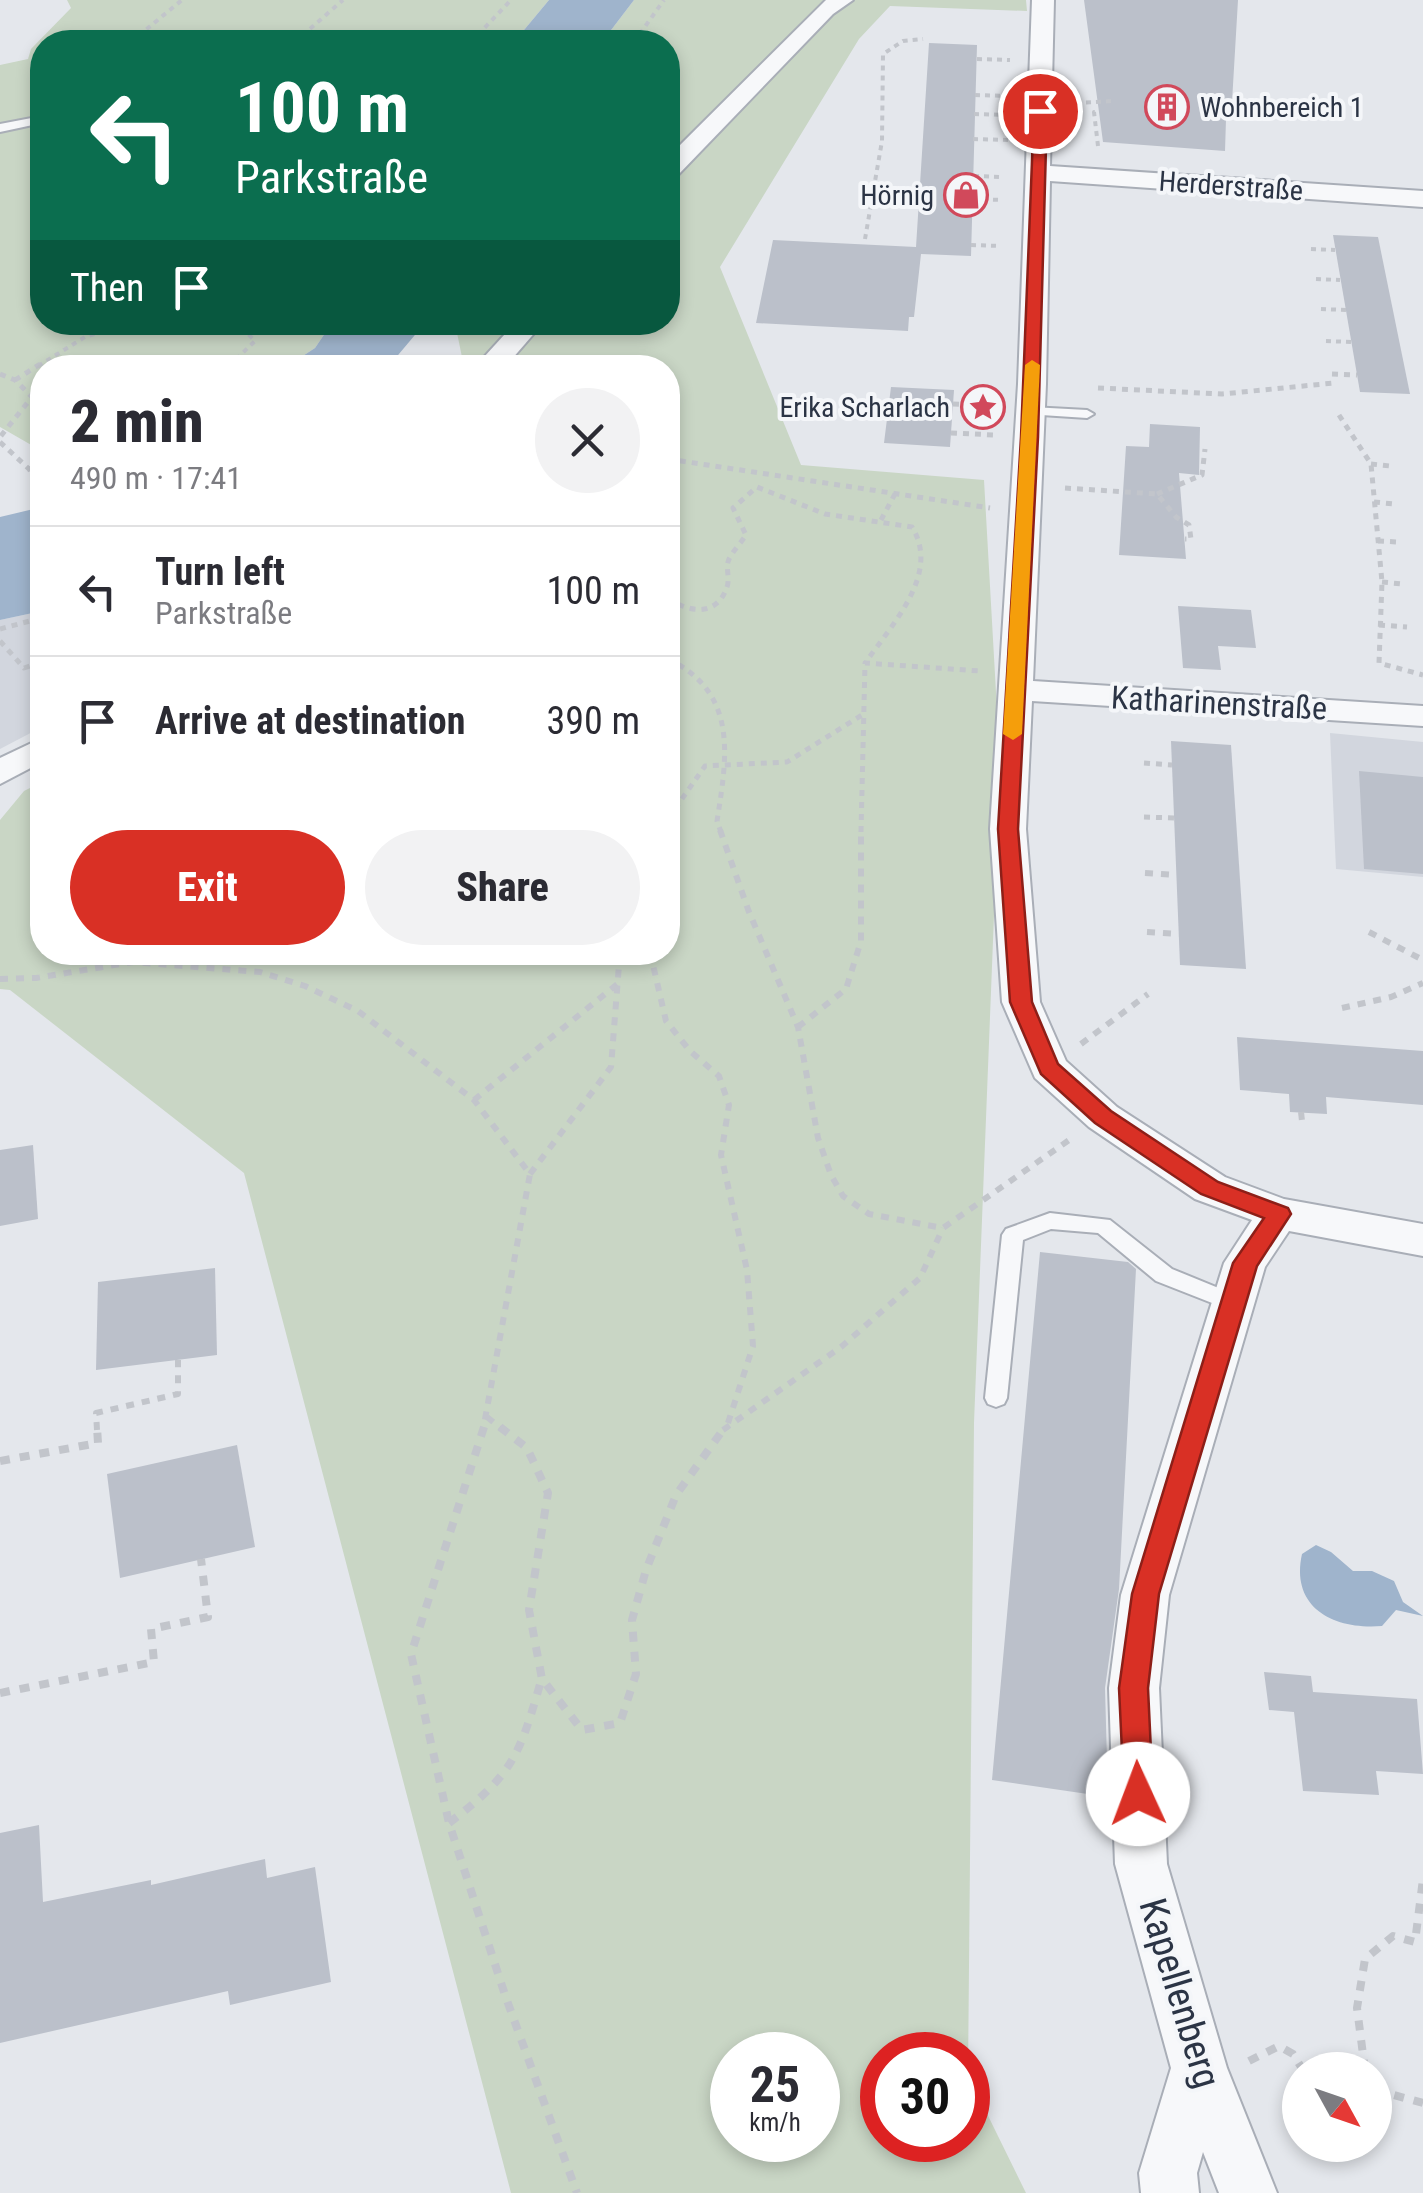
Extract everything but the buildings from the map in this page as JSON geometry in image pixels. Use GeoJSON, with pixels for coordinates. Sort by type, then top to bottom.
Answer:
{"type":"FeatureCollection","features":[{"type":"Feature","properties":{"kind":"street"},"geometry":{"type":"LineString","coordinates":[[680,159],[825,9],[842,0]]}},
{"type":"Feature","properties":{"kind":"street"},"geometry":{"type":"LineString","coordinates":[[1043,0],[1026,514],[1008,829],[1021,1002],[1048,1068],[1103,1117],[1210,1188],[1280,1214],[1423,1240]]}},
{"type":"Feature","properties":{"kind":"street","name":"Herderstraße"},"geometry":{"type":"LineString","coordinates":[[1039,174],[1423,199]]}},
{"type":"Feature","properties":{"kind":"street"},"geometry":{"type":"LineString","coordinates":[[500,355],[519,335]]}},
{"type":"Feature","properties":{"kind":"street","name":"Katharinenstraße"},"geometry":{"type":"LineString","coordinates":[[1015,682],[1423,716]]}},
{"type":"Feature","properties":{"kind":"street"},"geometry":{"type":"LineString","coordinates":[[0,773],[30,755]]}},
{"type":"Feature","properties":{"kind":"street","name":"Kapellenberg"},"geometry":{"type":"LineString","coordinates":[[1248,2193],[1203,2079],[1142,1864],[1134,1688],[1145,1594],[1245,1263],[1280,1214]]}},
{"type":"Feature","properties":{"kind":"street"},"geometry":{"type":"LineString","coordinates":[[1170,2193],[1168,2172],[1203,2079]]}},
{"type":"Feature","properties":{"kind":"lane"},"geometry":{"type":"LineString","coordinates":[[0,128],[30,122]]}},
{"type":"Feature","properties":{"kind":"lane"},"geometry":{"type":"LineString","coordinates":[[1030,411],[1087,414]]}},
{"type":"Feature","properties":{"kind":"lane"},"geometry":{"type":"LineString","coordinates":[[996,1398],[1013,1235],[1050,1221],[1104,1226],[1164,1276],[1234,1304]]}},
{"type":"Feature","properties":{"kind":"path"},"geometry":{"type":"LineString","coordinates":[[146,30],[182,0]]}},
{"type":"Feature","properties":{"kind":"path"},"geometry":{"type":"LineString","coordinates":[[309,30],[343,0]]}},
{"type":"Feature","properties":{"kind":"path"},"geometry":{"type":"LineString","coordinates":[[483,30],[512,0]]}},
{"type":"Feature","properties":{"kind":"path"},"geometry":{"type":"LineString","coordinates":[[643,30],[664,0]]}},
{"type":"Feature","properties":{"kind":"path"},"geometry":{"type":"LineString","coordinates":[[865,238],[882,141],[884,54],[904,41],[922,38]]}},
{"type":"Feature","properties":{"kind":"path"},"geometry":{"type":"LineString","coordinates":[[975,95],[986,95]]}},
{"type":"Feature","properties":{"kind":"path"},"geometry":{"type":"LineString","coordinates":[[1076,101],[1112,102]]}},
{"type":"Feature","properties":{"kind":"path"},"geometry":{"type":"LineString","coordinates":[[1079,112],[1094,112]]}},
{"type":"Feature","properties":{"kind":"path"},"geometry":{"type":"LineString","coordinates":[[974,114],[986,114]]}},
{"type":"Feature","properties":{"kind":"path"},"geometry":{"type":"LineString","coordinates":[[972,245],[984,245]]}},
{"type":"Feature","properties":{"kind":"path"},"geometry":{"type":"LineString","coordinates":[[1311,249],[1335,250]]}},
{"type":"Feature","properties":{"kind":"path"},"geometry":{"type":"LineString","coordinates":[[1316,278],[1340,280]]}},
{"type":"Feature","properties":{"kind":"path"},"geometry":{"type":"LineString","coordinates":[[1321,309],[1346,310]]}},
{"type":"Feature","properties":{"kind":"path"},"geometry":{"type":"LineString","coordinates":[[57,355],[92,335]]}},
{"type":"Feature","properties":{"kind":"path"},"geometry":{"type":"LineString","coordinates":[[240,355],[255,341],[249,335]]}},
{"type":"Feature","properties":{"kind":"path"},"geometry":{"type":"LineString","coordinates":[[1326,340],[1351,342]]}},
{"type":"Feature","properties":{"kind":"path"},"geometry":{"type":"LineString","coordinates":[[16,380],[30,371]]}},
{"type":"Feature","properties":{"kind":"path"},"geometry":{"type":"LineString","coordinates":[[0,374],[16,380],[30,395]]}},
{"type":"Feature","properties":{"kind":"path"},"geometry":{"type":"LineString","coordinates":[[1332,374],[1358,375]]}},
{"type":"Feature","properties":{"kind":"path"},"geometry":{"type":"LineString","coordinates":[[1099,388],[1222,394],[1334,383]]}},
{"type":"Feature","properties":{"kind":"path"},"geometry":{"type":"LineString","coordinates":[[30,400],[0,439],[30,469]]}},
{"type":"Feature","properties":{"kind":"path"},"geometry":{"type":"LineString","coordinates":[[1339,415],[1371,464],[1382,582],[1380,673]]}},
{"type":"Feature","properties":{"kind":"path"},"geometry":{"type":"LineString","coordinates":[[1068,488],[1157,494],[1202,475],[1205,449]]}},
{"type":"Feature","properties":{"kind":"path"},"geometry":{"type":"LineString","coordinates":[[680,461],[1026,514]]}},
{"type":"Feature","properties":{"kind":"path"},"geometry":{"type":"LineString","coordinates":[[1371,464],[1390,466]]}},
{"type":"Feature","properties":{"kind":"path"},"geometry":{"type":"LineString","coordinates":[[680,608],[700,612],[722,602],[732,582],[728,562],[746,535],[733,508],[757,487],[825,514],[912,527],[920,536],[924,552],[920,579],[866,662],[862,715],[862,941],[846,989],[798,1027]]}},
{"type":"Feature","properties":{"kind":"path"},"geometry":{"type":"LineString","coordinates":[[882,520],[896,492]]}},
{"type":"Feature","properties":{"kind":"path"},"geometry":{"type":"LineString","coordinates":[[1157,494],[1176,517],[1189,524],[1190,540],[1185,539]]}},
{"type":"Feature","properties":{"kind":"path"},"geometry":{"type":"LineString","coordinates":[[1374,502],[1394,504]]}},
{"type":"Feature","properties":{"kind":"path"},"geometry":{"type":"LineString","coordinates":[[1378,541],[1398,542]]}},
{"type":"Feature","properties":{"kind":"path"},"geometry":{"type":"LineString","coordinates":[[1382,582],[1402,584]]}},
{"type":"Feature","properties":{"kind":"path"},"geometry":{"type":"LineString","coordinates":[[0,629],[30,621]]}},
{"type":"Feature","properties":{"kind":"path"},"geometry":{"type":"LineString","coordinates":[[1379,625],[1406,627]]}},
{"type":"Feature","properties":{"kind":"path"},"geometry":{"type":"LineString","coordinates":[[0,640],[24,668],[30,666]]}},
{"type":"Feature","properties":{"kind":"path"},"geometry":{"type":"LineString","coordinates":[[866,662],[1015,682]]}},
{"type":"Feature","properties":{"kind":"path"},"geometry":{"type":"LineString","coordinates":[[1379,663],[1423,675]]}},
{"type":"Feature","properties":{"kind":"path"},"geometry":{"type":"LineString","coordinates":[[680,665],[716,702],[727,734],[717,822],[749,912],[798,1027],[818,1138],[843,1196],[868,1214],[943,1228]]}},
{"type":"Feature","properties":{"kind":"path"},"geometry":{"type":"LineString","coordinates":[[680,802],[705,766],[787,762],[862,715]]}},
{"type":"Feature","properties":{"kind":"path"},"geometry":{"type":"LineString","coordinates":[[1144,764],[1172,765]]}},
{"type":"Feature","properties":{"kind":"path"},"geometry":{"type":"LineString","coordinates":[[1144,817],[1174,818]]}},
{"type":"Feature","properties":{"kind":"path"},"geometry":{"type":"LineString","coordinates":[[1146,873],[1176,876]]}},
{"type":"Feature","properties":{"kind":"path"},"geometry":{"type":"LineString","coordinates":[[1147,932],[1179,934]]}},
{"type":"Feature","properties":{"kind":"path"},"geometry":{"type":"LineString","coordinates":[[1369,932],[1423,960]]}},
{"type":"Feature","properties":{"kind":"path"},"geometry":{"type":"LineString","coordinates":[[0,979],[110,965]]}},
{"type":"Feature","properties":{"kind":"path"},"geometry":{"type":"LineString","coordinates":[[171,965],[260,972],[305,986],[358,1010],[474,1100],[530,1174]]}},
{"type":"Feature","properties":{"kind":"path"},"geometry":{"type":"LineString","coordinates":[[577,2193],[504,1994],[448,1823],[411,1654],[488,1417],[530,1174],[611,1067],[620,965]]}},
{"type":"Feature","properties":{"kind":"path"},"geometry":{"type":"LineString","coordinates":[[488,1417],[527,1448],[548,1493],[529,1610],[542,1680],[582,1730],[620,1723],[636,1674],[632,1620],[646,1570],[676,1495],[728,1423],[753,1346],[747,1270],[721,1155],[729,1105],[719,1076],[666,1021],[653,965]]}},
{"type":"Feature","properties":{"kind":"path"},"geometry":{"type":"LineString","coordinates":[[474,1100],[620,982]]}},
{"type":"Feature","properties":{"kind":"path"},"geometry":{"type":"LineString","coordinates":[[1342,1008],[1392,997],[1423,982]]}},
{"type":"Feature","properties":{"kind":"path"},"geometry":{"type":"LineString","coordinates":[[1048,1068],[1148,994]]}},
{"type":"Feature","properties":{"kind":"path"},"geometry":{"type":"LineString","coordinates":[[728,1423],[841,1347],[920,1278],[943,1228],[1103,1117]]}},
{"type":"Feature","properties":{"kind":"path"},"geometry":{"type":"LineString","coordinates":[[0,1461],[98,1443],[96,1412],[178,1394],[178,1360]]}},
{"type":"Feature","properties":{"kind":"path"},"geometry":{"type":"LineString","coordinates":[[0,1694],[154,1662],[151,1630],[208,1617],[200,1559]]}},
{"type":"Feature","properties":{"kind":"path"},"geometry":{"type":"LineString","coordinates":[[448,1823],[491,1790],[522,1749],[531,1704],[542,1680]]}},
{"type":"Feature","properties":{"kind":"path"},"geometry":{"type":"LineString","coordinates":[[1362,2052],[1357,2008],[1365,1960],[1393,1936],[1415,1942],[1423,1879]]}},
{"type":"Feature","properties":{"kind":"path"},"geometry":{"type":"LineString","coordinates":[[1203,2079],[1279,2046],[1290,2052]]}},
{"type":"Feature","properties":{"kind":"path"},"geometry":{"type":"LineString","coordinates":[[1392,2095],[1423,2104]]}},
{"type":"Feature","properties":{"kind":"shaded area"},"geometry":{"type":"Polygon","coordinates":[[[30,614],[30,733],[0,749],[0,620],[30,614]]]}},
{"type":"Feature","properties":{"kind":"shaded area"},"geometry":{"type":"Polygon","coordinates":[[[1330,733],[1423,742],[1423,877],[1336,869],[1330,733]]]}},
{"type":"Feature","properties":{"kind":"green space"},"geometry":{"type":"Polygon","coordinates":[[[67,0],[549,0],[524,30],[50,30],[71,8],[67,0]]]}},
{"type":"Feature","properties":{"kind":"green space"},"geometry":{"type":"Polygon","coordinates":[[[634,0],[1026,0],[1027,11],[890,6],[859,39],[720,267],[801,465],[984,480],[1000,763],[974,1423],[968,2032],[860,2032],[860,2162],[990,2162],[990,2120],[1026,2193],[511,2193],[244,1173],[10,990],[0,989],[0,820],[30,788],[30,965],[680,965],[680,355],[462,355],[457,335],[680,335],[680,30],[611,30],[634,0]]]}},
{"type":"Feature","properties":{"kind":"green space"},"geometry":{"type":"Polygon","coordinates":[[[30,52],[30,335],[324,335],[315,348],[304,355],[30,355],[30,444],[0,427],[0,65],[28,59],[30,52]]]}},
{"type":"Feature","properties":{"kind":"water"},"geometry":{"type":"Polygon","coordinates":[[[549,0],[634,0],[611,30],[524,30],[549,0]]]}},
{"type":"Feature","properties":{"kind":"water"},"geometry":{"type":"Polygon","coordinates":[[[324,335],[415,335],[398,355],[304,355],[324,335]]]}},
{"type":"Feature","properties":{"kind":"water"},"geometry":{"type":"Polygon","coordinates":[[[30,510],[30,614],[0,620],[0,517],[30,510]]]}},
{"type":"Feature","properties":{"kind":"water"},"geometry":{"type":"Polygon","coordinates":[[[1316,1545],[1353,1571],[1372,1571],[1394,1581],[1403,1602],[1423,1616],[1396,1610],[1382,1626],[1364,1626],[1332,1619],[1320,1612],[1309,1602],[1300,1573],[1302,1554],[1316,1545]]]}},
{"type":"Feature","properties":{"kind":"slow traffic"},"geometry":{"type":"LineString","coordinates":[[1013,734],[1032,365]]}},
{"type":"Feature","properties":{"kind":"place","name":"Wohnbereich 1"},"geometry":{"type":"Point","coordinates":[1167,107]}},
{"type":"Feature","properties":{"kind":"place","name":"Hörnig"},"geometry":{"type":"Point","coordinates":[966,195]}},
{"type":"Feature","properties":{"kind":"place","name":"Erika Scharlach"},"geometry":{"type":"Point","coordinates":[983,407]}},
{"type":"Feature","properties":{"kind":"route"},"geometry":{"type":"LineString","coordinates":[[1040,111],[1030,437],[1008,829],[1021,1002],[1048,1068],[1103,1117],[1210,1188],[1280,1214],[1245,1263],[1145,1594],[1134,1688],[1138,1794]]}}]}
